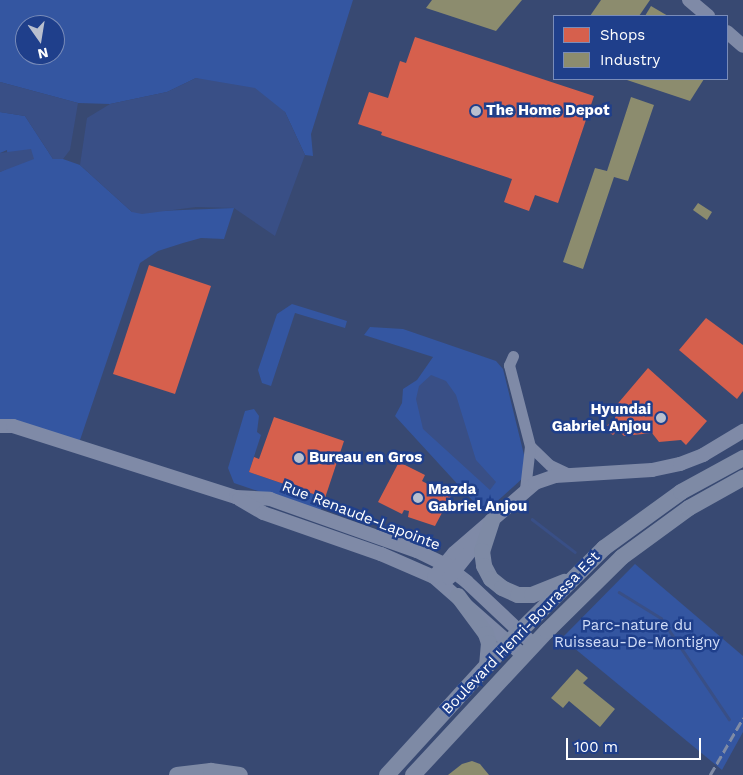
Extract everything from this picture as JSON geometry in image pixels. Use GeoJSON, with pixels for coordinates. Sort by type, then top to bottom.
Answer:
{"type":"FeatureCollection","features":[{"type":"Feature","properties":{"kind":"main road","name":"Boulevard Henri-Bourassa Est"},"geometry":{"type":"LineString","coordinates":[[387,775],[486,666],[573,577],[642,518],[700,480],[743,458]]}},
{"type":"Feature","properties":{"kind":"main road","name":"Boulevard Henri-Bourassa Est"},"geometry":{"type":"LineString","coordinates":[[413,775],[529,650],[634,548],[689,508],[743,478]]}},
{"type":"Feature","properties":{"kind":"main road"},"geometry":{"type":"LineString","coordinates":[[492,521],[482,551],[484,566],[491,578],[502,588],[518,595],[532,595],[573,577]]}},
{"type":"Feature","properties":{"kind":"main road"},"geometry":{"type":"LineString","coordinates":[[458,596],[486,634],[489,644],[486,666]]}},
{"type":"Feature","properties":{"kind":"main road"},"geometry":{"type":"LineString","coordinates":[[177,775],[212,771],[240,775]]}},
{"type":"Feature","properties":{"kind":"street"},"geometry":{"type":"LineString","coordinates":[[689,0],[707,15]]}},
{"type":"Feature","properties":{"kind":"street"},"geometry":{"type":"LineString","coordinates":[[728,33],[743,46]]}},
{"type":"Feature","properties":{"kind":"street"},"geometry":{"type":"LineString","coordinates":[[513,356],[509,365],[530,446],[525,489]]}},
{"type":"Feature","properties":{"kind":"street","name":"Rue Renaude-Lapointe"},"geometry":{"type":"LineString","coordinates":[[0,426],[13,426],[236,497],[264,513],[381,554],[439,580],[515,637]]}},
{"type":"Feature","properties":{"kind":"street"},"geometry":{"type":"LineString","coordinates":[[439,580],[492,521],[525,489],[545,479],[569,474],[652,470],[680,464],[703,455],[743,431]]}},
{"type":"Feature","properties":{"kind":"street"},"geometry":{"type":"LineString","coordinates":[[530,446],[550,465],[569,474]]}},
{"type":"Feature","properties":{"kind":"street","name":"Rue Renaude-Lapointe"},"geometry":{"type":"LineString","coordinates":[[236,497],[270,499],[417,551],[449,568],[529,650]]}},
{"type":"Feature","properties":{"kind":"green space"},"geometry":{"type":"Polygon","coordinates":[[[0,0],[353,0],[311,134],[313,156],[305,155],[285,112],[196,78],[167,92],[110,104],[78,103],[0,82],[0,0]]]}},
{"type":"Feature","properties":{"kind":"green space"},"geometry":{"type":"Polygon","coordinates":[[[0,112],[25,116],[53,159],[63,159],[80,165],[132,212],[234,208],[224,239],[201,238],[183,243],[158,251],[140,263],[78,446],[0,426],[0,172],[8,168],[7,150],[0,153],[0,112]]]}},
{"type":"Feature","properties":{"kind":"green space"},"geometry":{"type":"Polygon","coordinates":[[[292,304],[347,321],[345,328],[295,313],[271,386],[262,383],[258,370],[277,314],[292,304]]]}},
{"type":"Feature","properties":{"kind":"green space"},"geometry":{"type":"Polygon","coordinates":[[[370,327],[403,329],[496,361],[503,369],[526,463],[523,478],[484,513],[395,416],[402,403],[403,389],[417,380],[433,357],[364,335],[370,327]]]}},
{"type":"Feature","properties":{"kind":"green space"},"geometry":{"type":"Polygon","coordinates":[[[254,409],[259,416],[257,432],[261,435],[249,472],[325,498],[320,512],[234,483],[228,468],[245,411],[254,409]]]}},
{"type":"Feature","properties":{"kind":"green space","name":"Parc-nature du Ruisseau-De-Montigny"},"geometry":{"type":"Polygon","coordinates":[[[635,564],[743,656],[743,732],[722,770],[562,638],[635,564]]]}},
{"type":"Feature","properties":{"kind":"shaded area"},"geometry":{"type":"Polygon","coordinates":[[[196,78],[255,88],[285,112],[305,155],[275,236],[234,208],[196,207],[142,214],[132,212],[80,165],[87,118],[110,104],[167,92],[196,78]]]}},
{"type":"Feature","properties":{"kind":"shaded area"},"geometry":{"type":"Polygon","coordinates":[[[0,82],[78,103],[70,150],[63,159],[53,159],[25,116],[0,112],[0,82]]]}},
{"type":"Feature","properties":{"kind":"shaded area"},"geometry":{"type":"Polygon","coordinates":[[[31,149],[34,159],[0,172],[0,153],[31,149]]]}},
{"type":"Feature","properties":{"kind":"shaded area"},"geometry":{"type":"Polygon","coordinates":[[[431,375],[446,381],[456,395],[476,460],[496,482],[490,490],[423,429],[416,399],[419,386],[431,375]]]}},
{"type":"Feature","properties":{"kind":"building: Shops","name":"The Home Depot"},"geometry":{"type":"Polygon","coordinates":[[[415,37],[594,96],[558,203],[535,195],[529,211],[504,202],[512,179],[381,135],[382,132],[358,124],[369,92],[388,98],[400,61],[406,63],[415,37]]]}},
{"type":"Feature","properties":{"kind":"building: Shops"},"geometry":{"type":"Polygon","coordinates":[[[149,265],[211,286],[175,394],[113,374],[149,265]]]}},
{"type":"Feature","properties":{"kind":"building: Shops"},"geometry":{"type":"Polygon","coordinates":[[[706,318],[743,345],[743,391],[737,399],[679,350],[706,318]]]}},
{"type":"Feature","properties":{"kind":"building: Shops"},"geometry":{"type":"Polygon","coordinates":[[[648,368],[707,421],[686,445],[681,440],[659,442],[652,433],[624,436],[618,430],[613,435],[604,429],[619,413],[614,408],[648,368]]]}},
{"type":"Feature","properties":{"kind":"building: Shops","name":"Bureau en Gros"},"geometry":{"type":"Polygon","coordinates":[[[274,417],[344,441],[325,498],[249,472],[254,457],[259,459],[274,417]]]}},
{"type":"Feature","properties":{"kind":"building: Shops"},"geometry":{"type":"Polygon","coordinates":[[[399,462],[425,475],[422,481],[433,487],[435,483],[453,492],[435,526],[408,517],[409,511],[404,510],[402,514],[378,502],[399,462]]]}},
{"type":"Feature","properties":{"kind":"building: Industry"},"geometry":{"type":"Polygon","coordinates":[[[432,0],[522,0],[496,31],[426,8],[432,0]]]}},
{"type":"Feature","properties":{"kind":"building: Industry"},"geometry":{"type":"Polygon","coordinates":[[[601,0],[650,0],[640,15],[591,15],[601,0]]]}},
{"type":"Feature","properties":{"kind":"building: Industry"},"geometry":{"type":"Polygon","coordinates":[[[651,6],[666,15],[646,15],[651,6]]]}},
{"type":"Feature","properties":{"kind":"building: Industry"},"geometry":{"type":"Polygon","coordinates":[[[627,80],[703,80],[690,101],[627,80]]]}},
{"type":"Feature","properties":{"kind":"building: Industry"},"geometry":{"type":"Polygon","coordinates":[[[631,97],[654,105],[628,181],[614,177],[583,269],[563,262],[595,168],[607,171],[631,97]]]}},
{"type":"Feature","properties":{"kind":"building: Industry"},"geometry":{"type":"Polygon","coordinates":[[[698,203],[712,212],[707,220],[693,210],[698,203]]]}},
{"type":"Feature","properties":{"kind":"building: Industry"},"geometry":{"type":"Polygon","coordinates":[[[577,669],[588,678],[583,683],[615,709],[600,727],[569,701],[563,708],[551,698],[577,669]]]}},
{"type":"Feature","properties":{"kind":"building: Industry"},"geometry":{"type":"Polygon","coordinates":[[[472,761],[480,764],[489,775],[448,775],[462,764],[472,761]]]}},
{"type":"Feature","properties":{"kind":"waterway"},"geometry":{"type":"LineString","coordinates":[[532,519],[575,552]]}},
{"type":"Feature","properties":{"kind":"waterway"},"geometry":{"type":"LineString","coordinates":[[619,592],[661,618],[729,719]]}},
{"type":"Feature","properties":{"kind":"railway"},"geometry":{"type":"LineString","coordinates":[[710,775],[743,718]]}},
{"type":"Feature","properties":{"kind":"place","name":"The Home Depot"},"geometry":{"type":"Point","coordinates":[476,111]}},
{"type":"Feature","properties":{"kind":"place","name":"Hyundai Gabriel Anjou"},"geometry":{"type":"Point","coordinates":[661,418]}},
{"type":"Feature","properties":{"kind":"place","name":"Bureau en Gros"},"geometry":{"type":"Point","coordinates":[299,458]}},
{"type":"Feature","properties":{"kind":"place","name":"Mazda Gabriel Anjou"},"geometry":{"type":"Point","coordinates":[418,498]}}]}
